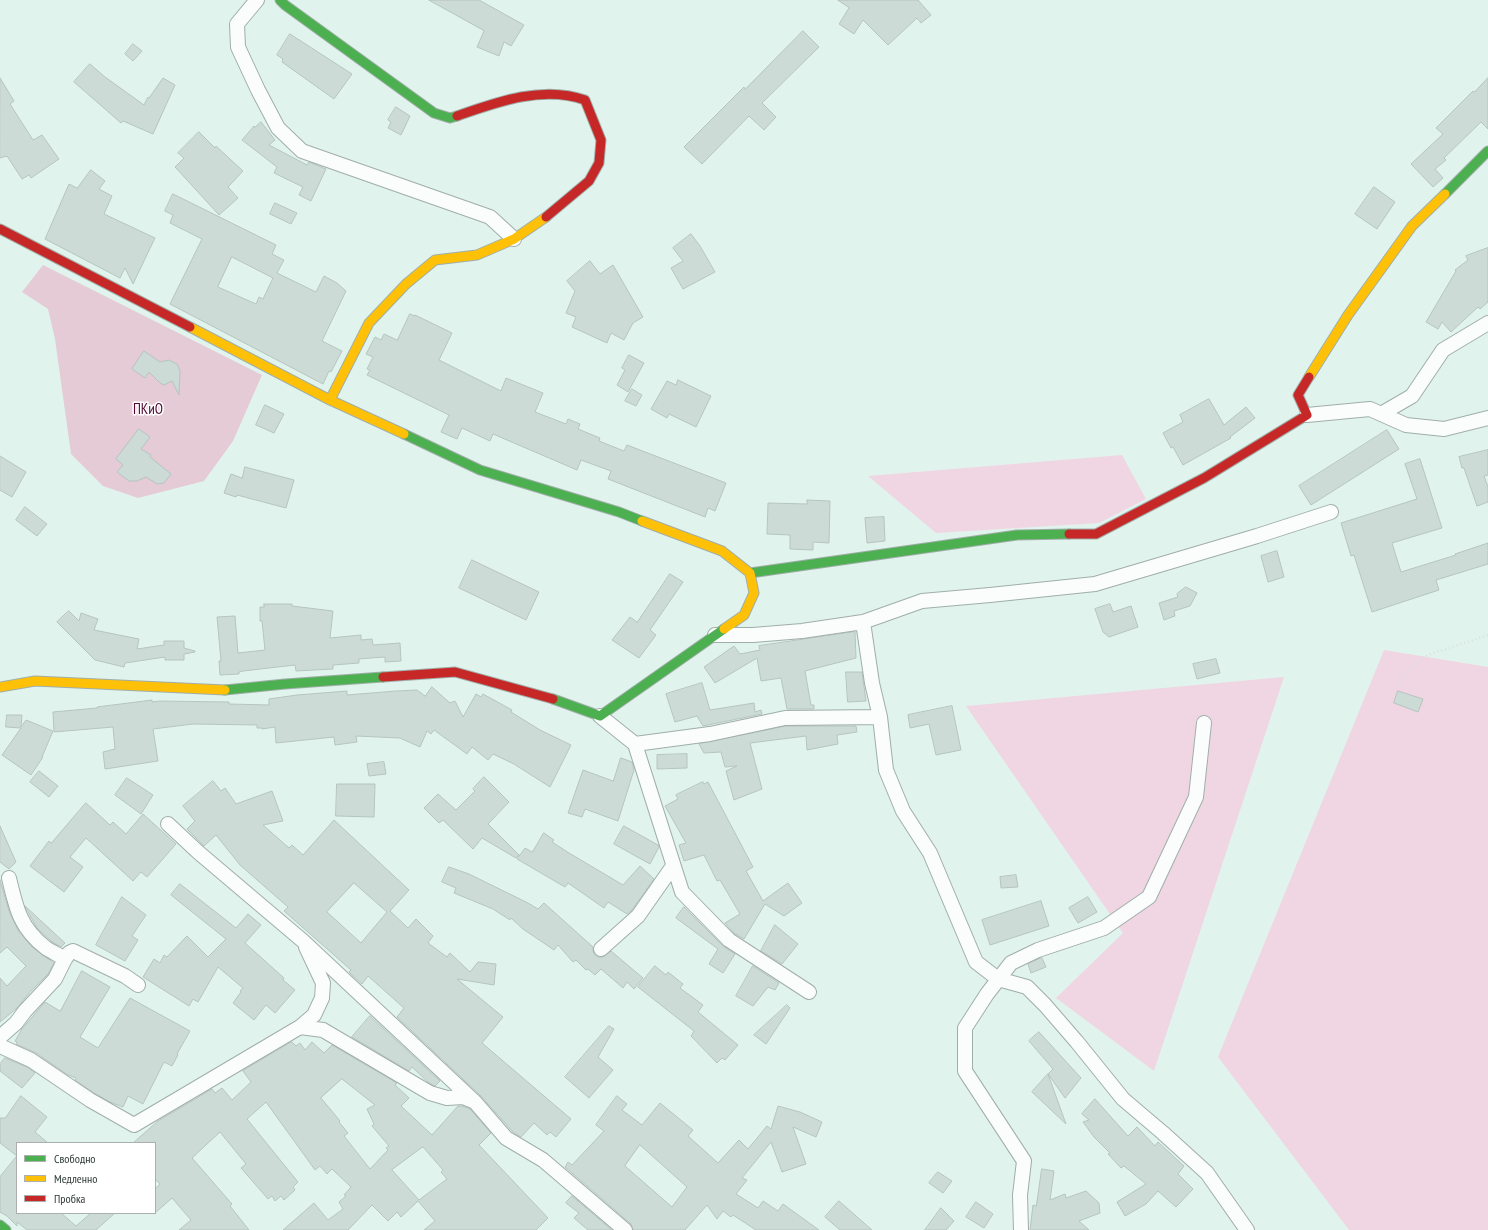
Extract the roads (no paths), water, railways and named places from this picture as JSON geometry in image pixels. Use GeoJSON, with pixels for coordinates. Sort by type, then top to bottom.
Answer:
{"type":"FeatureCollection","features":[{"type":"Feature","properties":{"kind":"street"},"geometry":{"type":"LineString","coordinates":[[257,0],[237,24],[238,47],[278,128],[302,151],[490,217],[514,239]]}},
{"type":"Feature","properties":{"kind":"street"},"geometry":{"type":"LineString","coordinates":[[280,0],[434,113],[450,118],[485,106],[530,95],[571,95],[585,100],[602,140],[599,163],[589,180],[548,215],[514,239],[476,255],[435,260],[406,284],[369,322],[330,400]]}},
{"type":"Feature","properties":{"kind":"street"},"geometry":{"type":"LineString","coordinates":[[1307,415],[1298,395],[1348,315],[1412,226],[1488,151]]}},
{"type":"Feature","properties":{"kind":"street"},"geometry":{"type":"LineString","coordinates":[[0,229],[330,400],[480,470],[619,512],[722,551],[750,573],[754,593],[744,615],[600,716]]}},
{"type":"Feature","properties":{"kind":"street"},"geometry":{"type":"LineString","coordinates":[[1381,414],[1412,396],[1443,350],[1488,323]]}},
{"type":"Feature","properties":{"kind":"street"},"geometry":{"type":"LineString","coordinates":[[750,573],[1017,535],[1096,534],[1204,478],[1307,415],[1370,409],[1406,425],[1444,429],[1488,418]]}},
{"type":"Feature","properties":{"kind":"street"},"geometry":{"type":"LineString","coordinates":[[716,635],[753,635],[802,631],[863,622],[922,601],[1095,584],[1257,536],[1331,512]]}},
{"type":"Feature","properties":{"kind":"street"},"geometry":{"type":"LineString","coordinates":[[863,622],[872,683],[880,717],[886,770],[903,811],[930,853],[976,962],[998,979],[1027,987],[1045,1005],[1077,1042],[1123,1099],[1206,1173],[1247,1230]]}},
{"type":"Feature","properties":{"kind":"street"},"geometry":{"type":"LineString","coordinates":[[0,687],[35,681],[226,690],[285,684],[455,672],[558,701],[600,716],[635,744],[682,892],[729,940],[809,992]]}},
{"type":"Feature","properties":{"kind":"street"},"geometry":{"type":"LineString","coordinates":[[635,744],[710,734],[785,718],[880,717]]}},
{"type":"Feature","properties":{"kind":"street"},"geometry":{"type":"LineString","coordinates":[[1021,1230],[1020,1195],[1024,1161],[965,1071],[965,1028],[987,994],[1011,963],[1038,950],[1104,928],[1149,897],[1196,797],[1204,723]]}},
{"type":"Feature","properties":{"kind":"street"},"geometry":{"type":"LineString","coordinates":[[168,824],[198,852],[303,941],[475,1102],[506,1138],[543,1160],[625,1230]]}},
{"type":"Feature","properties":{"kind":"street"},"geometry":{"type":"LineString","coordinates":[[601,949],[638,916],[673,866]]}},
{"type":"Feature","properties":{"kind":"street"},"geometry":{"type":"LineString","coordinates":[[9,878],[15,906],[22,921],[31,933],[47,949],[65,959]]}},
{"type":"Feature","properties":{"kind":"street"},"geometry":{"type":"LineString","coordinates":[[0,1046],[32,1060],[90,1100],[134,1125],[300,1027],[314,1015],[322,998],[323,983],[303,941]]}},
{"type":"Feature","properties":{"kind":"street"},"geometry":{"type":"LineString","coordinates":[[0,1037],[16,1023],[25,1011],[55,979],[65,959],[69,953],[73,951],[125,976],[138,985]]}},
{"type":"Feature","properties":{"kind":"street"},"geometry":{"type":"LineString","coordinates":[[300,1027],[323,1030],[430,1092],[447,1098],[463,1097],[475,1102]]}},
{"type":"Feature","properties":{"kind":"street"},"geometry":{"type":"LineString","coordinates":[[0,1225],[6,1230]]}},
{"type":"Feature","properties":{"kind":"park label","name":"ПКиО"},"geometry":{"type":"Point","coordinates":[148,410]}}]}
